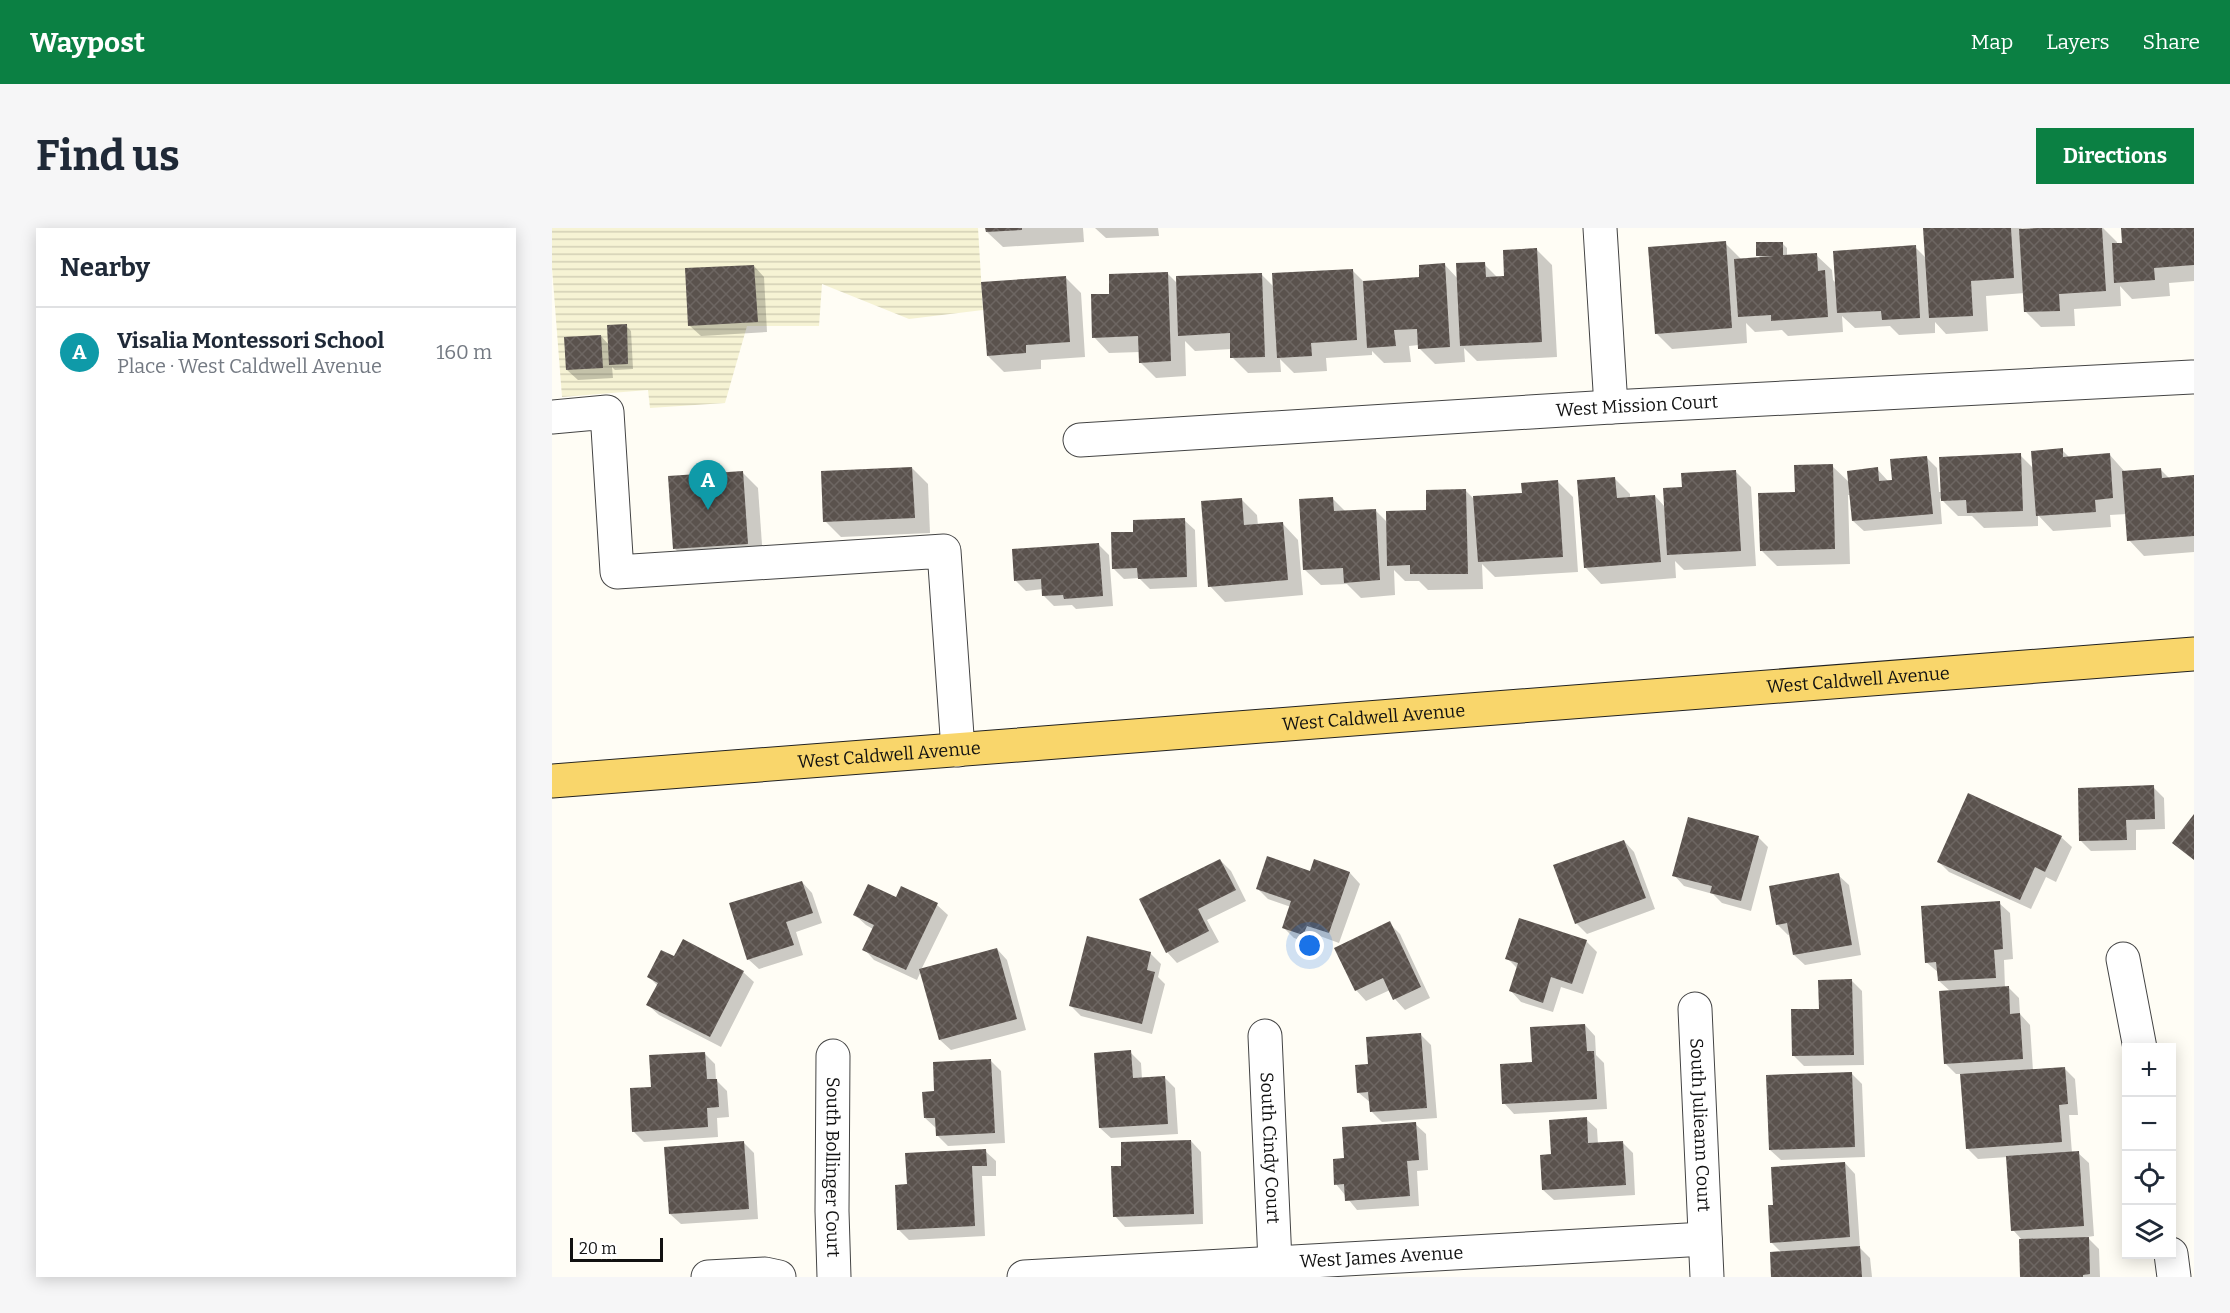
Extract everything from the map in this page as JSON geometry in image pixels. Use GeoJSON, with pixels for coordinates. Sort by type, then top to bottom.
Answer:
{"type":"FeatureCollection","features":[{"type":"Feature","properties":{"kind":"main road","name":"West Caldwell Avenue"},"geometry":{"type":"LineString","coordinates":[[552,781],[2194,654]]}},
{"type":"Feature","properties":{"kind":"street"},"geometry":{"type":"LineString","coordinates":[[1600,228],[1611,407]]}},
{"type":"Feature","properties":{"kind":"street","name":"West Mission Court"},"geometry":{"type":"LineString","coordinates":[[1080,440],[1611,407],[2192,377]]}},
{"type":"Feature","properties":{"kind":"street"},"geometry":{"type":"LineString","coordinates":[[552,417],[608,412],[618,572],[944,551],[958,750]]}},
{"type":"Feature","properties":{"kind":"street"},"geometry":{"type":"LineString","coordinates":[[2123,959],[2139,1043]]}},
{"type":"Feature","properties":{"kind":"street","name":"South Julieann Court"},"geometry":{"type":"LineString","coordinates":[[1695,1009],[1707,1277]]}},
{"type":"Feature","properties":{"kind":"street","name":"South Cindy Court"},"geometry":{"type":"LineString","coordinates":[[1265,1036],[1275,1262]]}},
{"type":"Feature","properties":{"kind":"street","name":"South Bollinger Court"},"geometry":{"type":"LineString","coordinates":[[833,1056],[834,1277]]}},
{"type":"Feature","properties":{"kind":"street","name":"West James Avenue"},"geometry":{"type":"LineString","coordinates":[[1024,1277],[1705,1239]]}},
{"type":"Feature","properties":{"kind":"street"},"geometry":{"type":"LineString","coordinates":[[2172,1259],[2174,1277]]}},
{"type":"Feature","properties":{"kind":"street"},"geometry":{"type":"LineString","coordinates":[[708,1277],[765,1274],[779,1277]]}},
{"type":"Feature","properties":{"kind":"shaded area"},"geometry":{"type":"Polygon","coordinates":[[[552,228],[978,228],[983,310],[909,319],[822,284],[819,326],[747,326],[725,403],[650,408],[648,390],[562,397],[552,268],[552,228]]]}},
{"type":"Feature","properties":{"kind":"building"},"geometry":{"type":"Polygon","coordinates":[[[985,228],[1022,228],[1022,230],[986,232],[985,228]]]}},
{"type":"Feature","properties":{"kind":"building"},"geometry":{"type":"Polygon","coordinates":[[[1923,228],[2011,228],[2014,278],[1971,281],[1973,316],[1929,318],[1923,228]]]}},
{"type":"Feature","properties":{"kind":"building"},"geometry":{"type":"Polygon","coordinates":[[[2102,228],[2106,291],[2059,294],[2060,311],[2024,312],[2019,229],[2102,228]]]}},
{"type":"Feature","properties":{"kind":"building"},"geometry":{"type":"Polygon","coordinates":[[[2121,228],[2194,228],[2194,265],[2154,268],[2155,280],[2114,283],[2112,243],[2122,243],[2121,228]]]}},
{"type":"Feature","properties":{"kind":"building"},"geometry":{"type":"Polygon","coordinates":[[[1726,241],[1732,328],[1655,334],[1648,247],[1726,241]]]}},
{"type":"Feature","properties":{"kind":"building"},"geometry":{"type":"Polygon","coordinates":[[[1756,242],[1783,242],[1783,255],[1817,253],[1818,271],[1825,270],[1828,317],[1771,321],[1771,315],[1738,317],[1734,259],[1774,256],[1756,256],[1756,242]]]}},
{"type":"Feature","properties":{"kind":"building"},"geometry":{"type":"Polygon","coordinates":[[[1916,245],[1920,318],[1882,320],[1881,311],[1837,313],[1833,251],[1916,245]]]}},
{"type":"Feature","properties":{"kind":"building"},"geometry":{"type":"Polygon","coordinates":[[[1537,248],[1542,342],[1460,346],[1456,263],[1485,262],[1486,277],[1504,276],[1503,250],[1537,248]]]}},
{"type":"Feature","properties":{"kind":"building"},"geometry":{"type":"Polygon","coordinates":[[[1445,263],[1450,347],[1418,349],[1417,329],[1394,330],[1396,346],[1367,348],[1363,281],[1419,277],[1419,265],[1445,263]]]}},
{"type":"Feature","properties":{"kind":"building"},"geometry":{"type":"Polygon","coordinates":[[[754,265],[758,322],[688,326],[685,268],[754,265]]]}},
{"type":"Feature","properties":{"kind":"building"},"geometry":{"type":"Polygon","coordinates":[[[1353,269],[1357,340],[1311,343],[1312,356],[1277,358],[1272,273],[1353,269]]]}},
{"type":"Feature","properties":{"kind":"building"},"geometry":{"type":"Polygon","coordinates":[[[1168,272],[1171,361],[1139,363],[1138,336],[1092,338],[1091,294],[1109,294],[1109,274],[1168,272]]]}},
{"type":"Feature","properties":{"kind":"building"},"geometry":{"type":"Polygon","coordinates":[[[1262,273],[1265,357],[1230,358],[1230,333],[1178,336],[1176,276],[1262,273]]]}},
{"type":"Feature","properties":{"kind":"building"},"geometry":{"type":"Polygon","coordinates":[[[1066,276],[1070,342],[1026,345],[1026,353],[987,356],[981,282],[1066,276]]]}},
{"type":"Feature","properties":{"kind":"building"},"geometry":{"type":"Polygon","coordinates":[[[627,324],[628,364],[609,365],[607,325],[627,324]]]}},
{"type":"Feature","properties":{"kind":"building"},"geometry":{"type":"Polygon","coordinates":[[[601,335],[603,368],[566,370],[564,337],[601,335]]]}},
{"type":"Feature","properties":{"kind":"building"},"geometry":{"type":"Polygon","coordinates":[[[2063,448],[2063,457],[2110,453],[2113,498],[2095,500],[2096,512],[2036,516],[2031,451],[2063,448]]]}},
{"type":"Feature","properties":{"kind":"building"},"geometry":{"type":"Polygon","coordinates":[[[2021,453],[2023,511],[1967,513],[1966,500],[1941,501],[1939,457],[2021,453]]]}},
{"type":"Feature","properties":{"kind":"building"},"geometry":{"type":"Polygon","coordinates":[[[1927,456],[1933,514],[1852,521],[1847,471],[1878,467],[1879,481],[1892,480],[1890,459],[1927,456]]]}},
{"type":"Feature","properties":{"kind":"building"},"geometry":{"type":"Polygon","coordinates":[[[1833,464],[1835,549],[1760,551],[1758,493],[1795,492],[1794,465],[1833,464]]]}},
{"type":"Feature","properties":{"kind":"building"},"geometry":{"type":"Polygon","coordinates":[[[912,467],[915,518],[823,522],[821,471],[912,467]]]}},
{"type":"Feature","properties":{"kind":"building"},"geometry":{"type":"Polygon","coordinates":[[[2161,468],[2162,478],[2194,475],[2194,536],[2127,541],[2122,471],[2161,468]]]}},
{"type":"Feature","properties":{"kind":"building"},"geometry":{"type":"Polygon","coordinates":[[[1736,470],[1741,551],[1667,555],[1663,488],[1682,487],[1681,473],[1736,470]]]}},
{"type":"Feature","properties":{"kind":"building"},"geometry":{"type":"Polygon","coordinates":[[[743,471],[748,544],[673,549],[668,476],[743,471]]]}},
{"type":"Feature","properties":{"kind":"building"},"geometry":{"type":"Polygon","coordinates":[[[1615,477],[1617,498],[1655,495],[1661,562],[1584,568],[1577,480],[1615,477]]]}},
{"type":"Feature","properties":{"kind":"building"},"geometry":{"type":"Polygon","coordinates":[[[1558,480],[1563,557],[1478,562],[1473,496],[1522,493],[1521,483],[1558,480]]]}},
{"type":"Feature","properties":{"kind":"building"},"geometry":{"type":"Polygon","coordinates":[[[1466,489],[1468,574],[1410,574],[1410,565],[1387,566],[1386,511],[1426,510],[1426,490],[1466,489]]]}},
{"type":"Feature","properties":{"kind":"building"},"geometry":{"type":"Polygon","coordinates":[[[1333,497],[1334,511],[1376,509],[1380,580],[1344,583],[1343,568],[1303,570],[1299,499],[1333,497]]]}},
{"type":"Feature","properties":{"kind":"building"},"geometry":{"type":"Polygon","coordinates":[[[1242,498],[1244,525],[1283,522],[1288,580],[1208,587],[1201,501],[1242,498]]]}},
{"type":"Feature","properties":{"kind":"building"},"geometry":{"type":"Polygon","coordinates":[[[1185,518],[1187,577],[1138,579],[1137,568],[1112,569],[1111,532],[1133,532],[1133,520],[1185,518]]]}},
{"type":"Feature","properties":{"kind":"building"},"geometry":{"type":"Polygon","coordinates":[[[1099,543],[1103,596],[1064,599],[1063,595],[1042,596],[1041,579],[1014,581],[1012,549],[1099,543]]]}},
{"type":"Feature","properties":{"kind":"building"},"geometry":{"type":"Polygon","coordinates":[[[2154,785],[2155,819],[2126,820],[2127,840],[2079,841],[2078,788],[2154,785]]]}},
{"type":"Feature","properties":{"kind":"building"},"geometry":{"type":"Polygon","coordinates":[[[1968,793],[2062,836],[2045,872],[2035,867],[2020,900],[1937,862],[1968,793]]]}},
{"type":"Feature","properties":{"kind":"building"},"geometry":{"type":"Polygon","coordinates":[[[2194,814],[2194,860],[2172,843],[2194,814]]]}},
{"type":"Feature","properties":{"kind":"building"},"geometry":{"type":"Polygon","coordinates":[[[1688,817],[1759,836],[1741,901],[1710,893],[1712,886],[1672,876],[1688,817]]]}},
{"type":"Feature","properties":{"kind":"building"},"geometry":{"type":"Polygon","coordinates":[[[1624,840],[1646,898],[1575,924],[1553,865],[1624,840]]]}},
{"type":"Feature","properties":{"kind":"building"},"geometry":{"type":"Polygon","coordinates":[[[1267,856],[1310,871],[1314,859],[1350,872],[1329,933],[1307,926],[1303,935],[1282,928],[1291,901],[1256,889],[1267,856]]]}},
{"type":"Feature","properties":{"kind":"building"},"geometry":{"type":"Polygon","coordinates":[[[1220,859],[1236,890],[1198,909],[1209,931],[1166,953],[1139,899],[1220,859]]]}},
{"type":"Feature","properties":{"kind":"building"},"geometry":{"type":"Polygon","coordinates":[[[1839,873],[1852,945],[1793,955],[1787,923],[1776,925],[1769,886],[1839,873]]]}},
{"type":"Feature","properties":{"kind":"building"},"geometry":{"type":"Polygon","coordinates":[[[802,881],[813,913],[786,922],[794,945],[747,960],[729,903],[802,881]]]}},
{"type":"Feature","properties":{"kind":"building"},"geometry":{"type":"Polygon","coordinates":[[[868,884],[896,897],[901,886],[938,903],[906,970],[862,950],[874,925],[853,915],[868,884]]]}},
{"type":"Feature","properties":{"kind":"building"},"geometry":{"type":"Polygon","coordinates":[[[2000,901],[2003,949],[1994,950],[1996,978],[1938,981],[1936,962],[1925,963],[1921,906],[2000,901]]]}},
{"type":"Feature","properties":{"kind":"building"},"geometry":{"type":"Polygon","coordinates":[[[1519,918],[1587,940],[1572,984],[1551,977],[1543,1003],[1509,991],[1518,963],[1505,959],[1519,918]]]}},
{"type":"Feature","properties":{"kind":"building"},"geometry":{"type":"Polygon","coordinates":[[[1390,921],[1421,987],[1393,1000],[1383,978],[1355,991],[1334,948],[1390,921]]]}},
{"type":"Feature","properties":{"kind":"building"},"geometry":{"type":"Polygon","coordinates":[[[1087,936],[1151,952],[1147,970],[1155,972],[1142,1024],[1069,1006],[1087,936]]]}},
{"type":"Feature","properties":{"kind":"building"},"geometry":{"type":"Polygon","coordinates":[[[683,939],[744,971],[710,1037],[646,1005],[658,983],[647,977],[661,950],[674,956],[683,939]]]}},
{"type":"Feature","properties":{"kind":"building"},"geometry":{"type":"Polygon","coordinates":[[[997,948],[1017,1019],[939,1040],[919,969],[997,948]]]}},
{"type":"Feature","properties":{"kind":"building"},"geometry":{"type":"Polygon","coordinates":[[[1852,979],[1854,1055],[1792,1056],[1791,1009],[1819,1009],[1818,980],[1852,979]]]}},
{"type":"Feature","properties":{"kind":"building"},"geometry":{"type":"Polygon","coordinates":[[[2009,986],[2010,1014],[2020,1013],[2023,1059],[1944,1064],[1939,991],[2009,986]]]}},
{"type":"Feature","properties":{"kind":"building"},"geometry":{"type":"Polygon","coordinates":[[[1585,1024],[1587,1051],[1594,1051],[1597,1099],[1502,1104],[1500,1064],[1532,1062],[1530,1027],[1585,1024]]]}},
{"type":"Feature","properties":{"kind":"building"},"geometry":{"type":"Polygon","coordinates":[[[1421,1033],[1427,1108],[1370,1112],[1368,1092],[1357,1093],[1355,1065],[1368,1064],[1366,1037],[1421,1033]]]}},
{"type":"Feature","properties":{"kind":"building"},"geometry":{"type":"Polygon","coordinates":[[[1131,1050],[1133,1078],[1165,1076],[1168,1124],[1099,1128],[1094,1053],[1131,1050]]]}},
{"type":"Feature","properties":{"kind":"building"},"geometry":{"type":"Polygon","coordinates":[[[705,1052],[707,1079],[717,1079],[719,1107],[707,1108],[708,1127],[632,1132],[630,1088],[651,1087],[649,1055],[705,1052]]]}},
{"type":"Feature","properties":{"kind":"building"},"geometry":{"type":"Polygon","coordinates":[[[991,1059],[995,1133],[936,1136],[935,1118],[924,1118],[922,1092],[934,1091],[933,1062],[991,1059]]]}},
{"type":"Feature","properties":{"kind":"building"},"geometry":{"type":"Polygon","coordinates":[[[2065,1067],[2068,1104],[2059,1105],[2062,1142],[1966,1149],[1960,1074],[2065,1067]]]}},
{"type":"Feature","properties":{"kind":"building"},"geometry":{"type":"Polygon","coordinates":[[[1852,1072],[1855,1147],[1769,1150],[1766,1075],[1852,1072]]]}},
{"type":"Feature","properties":{"kind":"building"},"geometry":{"type":"Polygon","coordinates":[[[1587,1117],[1588,1143],[1623,1141],[1626,1185],[1542,1190],[1540,1155],[1551,1154],[1549,1120],[1587,1117]]]}},
{"type":"Feature","properties":{"kind":"building"},"geometry":{"type":"Polygon","coordinates":[[[1416,1122],[1419,1160],[1407,1161],[1410,1196],[1345,1201],[1344,1184],[1334,1185],[1333,1159],[1344,1158],[1342,1127],[1416,1122]]]}},
{"type":"Feature","properties":{"kind":"building"},"geometry":{"type":"Polygon","coordinates":[[[1191,1140],[1194,1214],[1113,1217],[1111,1166],[1121,1166],[1121,1142],[1191,1140]]]}},
{"type":"Feature","properties":{"kind":"building"},"geometry":{"type":"Polygon","coordinates":[[[744,1141],[749,1209],[669,1214],[664,1147],[744,1141]]]}},
{"type":"Feature","properties":{"kind":"building"},"geometry":{"type":"Polygon","coordinates":[[[986,1149],[987,1166],[972,1166],[975,1226],[897,1230],[895,1185],[907,1184],[905,1153],[986,1149]]]}},
{"type":"Feature","properties":{"kind":"building"},"geometry":{"type":"Polygon","coordinates":[[[2079,1151],[2084,1226],[2011,1231],[2006,1156],[2079,1151]]]}},
{"type":"Feature","properties":{"kind":"building"},"geometry":{"type":"Polygon","coordinates":[[[1845,1162],[1850,1237],[1770,1243],[1768,1205],[1773,1205],[1771,1167],[1845,1162]]]}},
{"type":"Feature","properties":{"kind":"building"},"geometry":{"type":"Polygon","coordinates":[[[2089,1237],[2090,1274],[2083,1275],[2083,1277],[2020,1277],[2019,1239],[2089,1237]]]}},
{"type":"Feature","properties":{"kind":"building"},"geometry":{"type":"Polygon","coordinates":[[[1860,1246],[1862,1277],[1771,1277],[1770,1252],[1860,1246]]]}},
{"type":"Feature","properties":{"kind":"place","name":"Visalia Montessori School"},"geometry":{"type":"Point","coordinates":[708,510]}}]}
